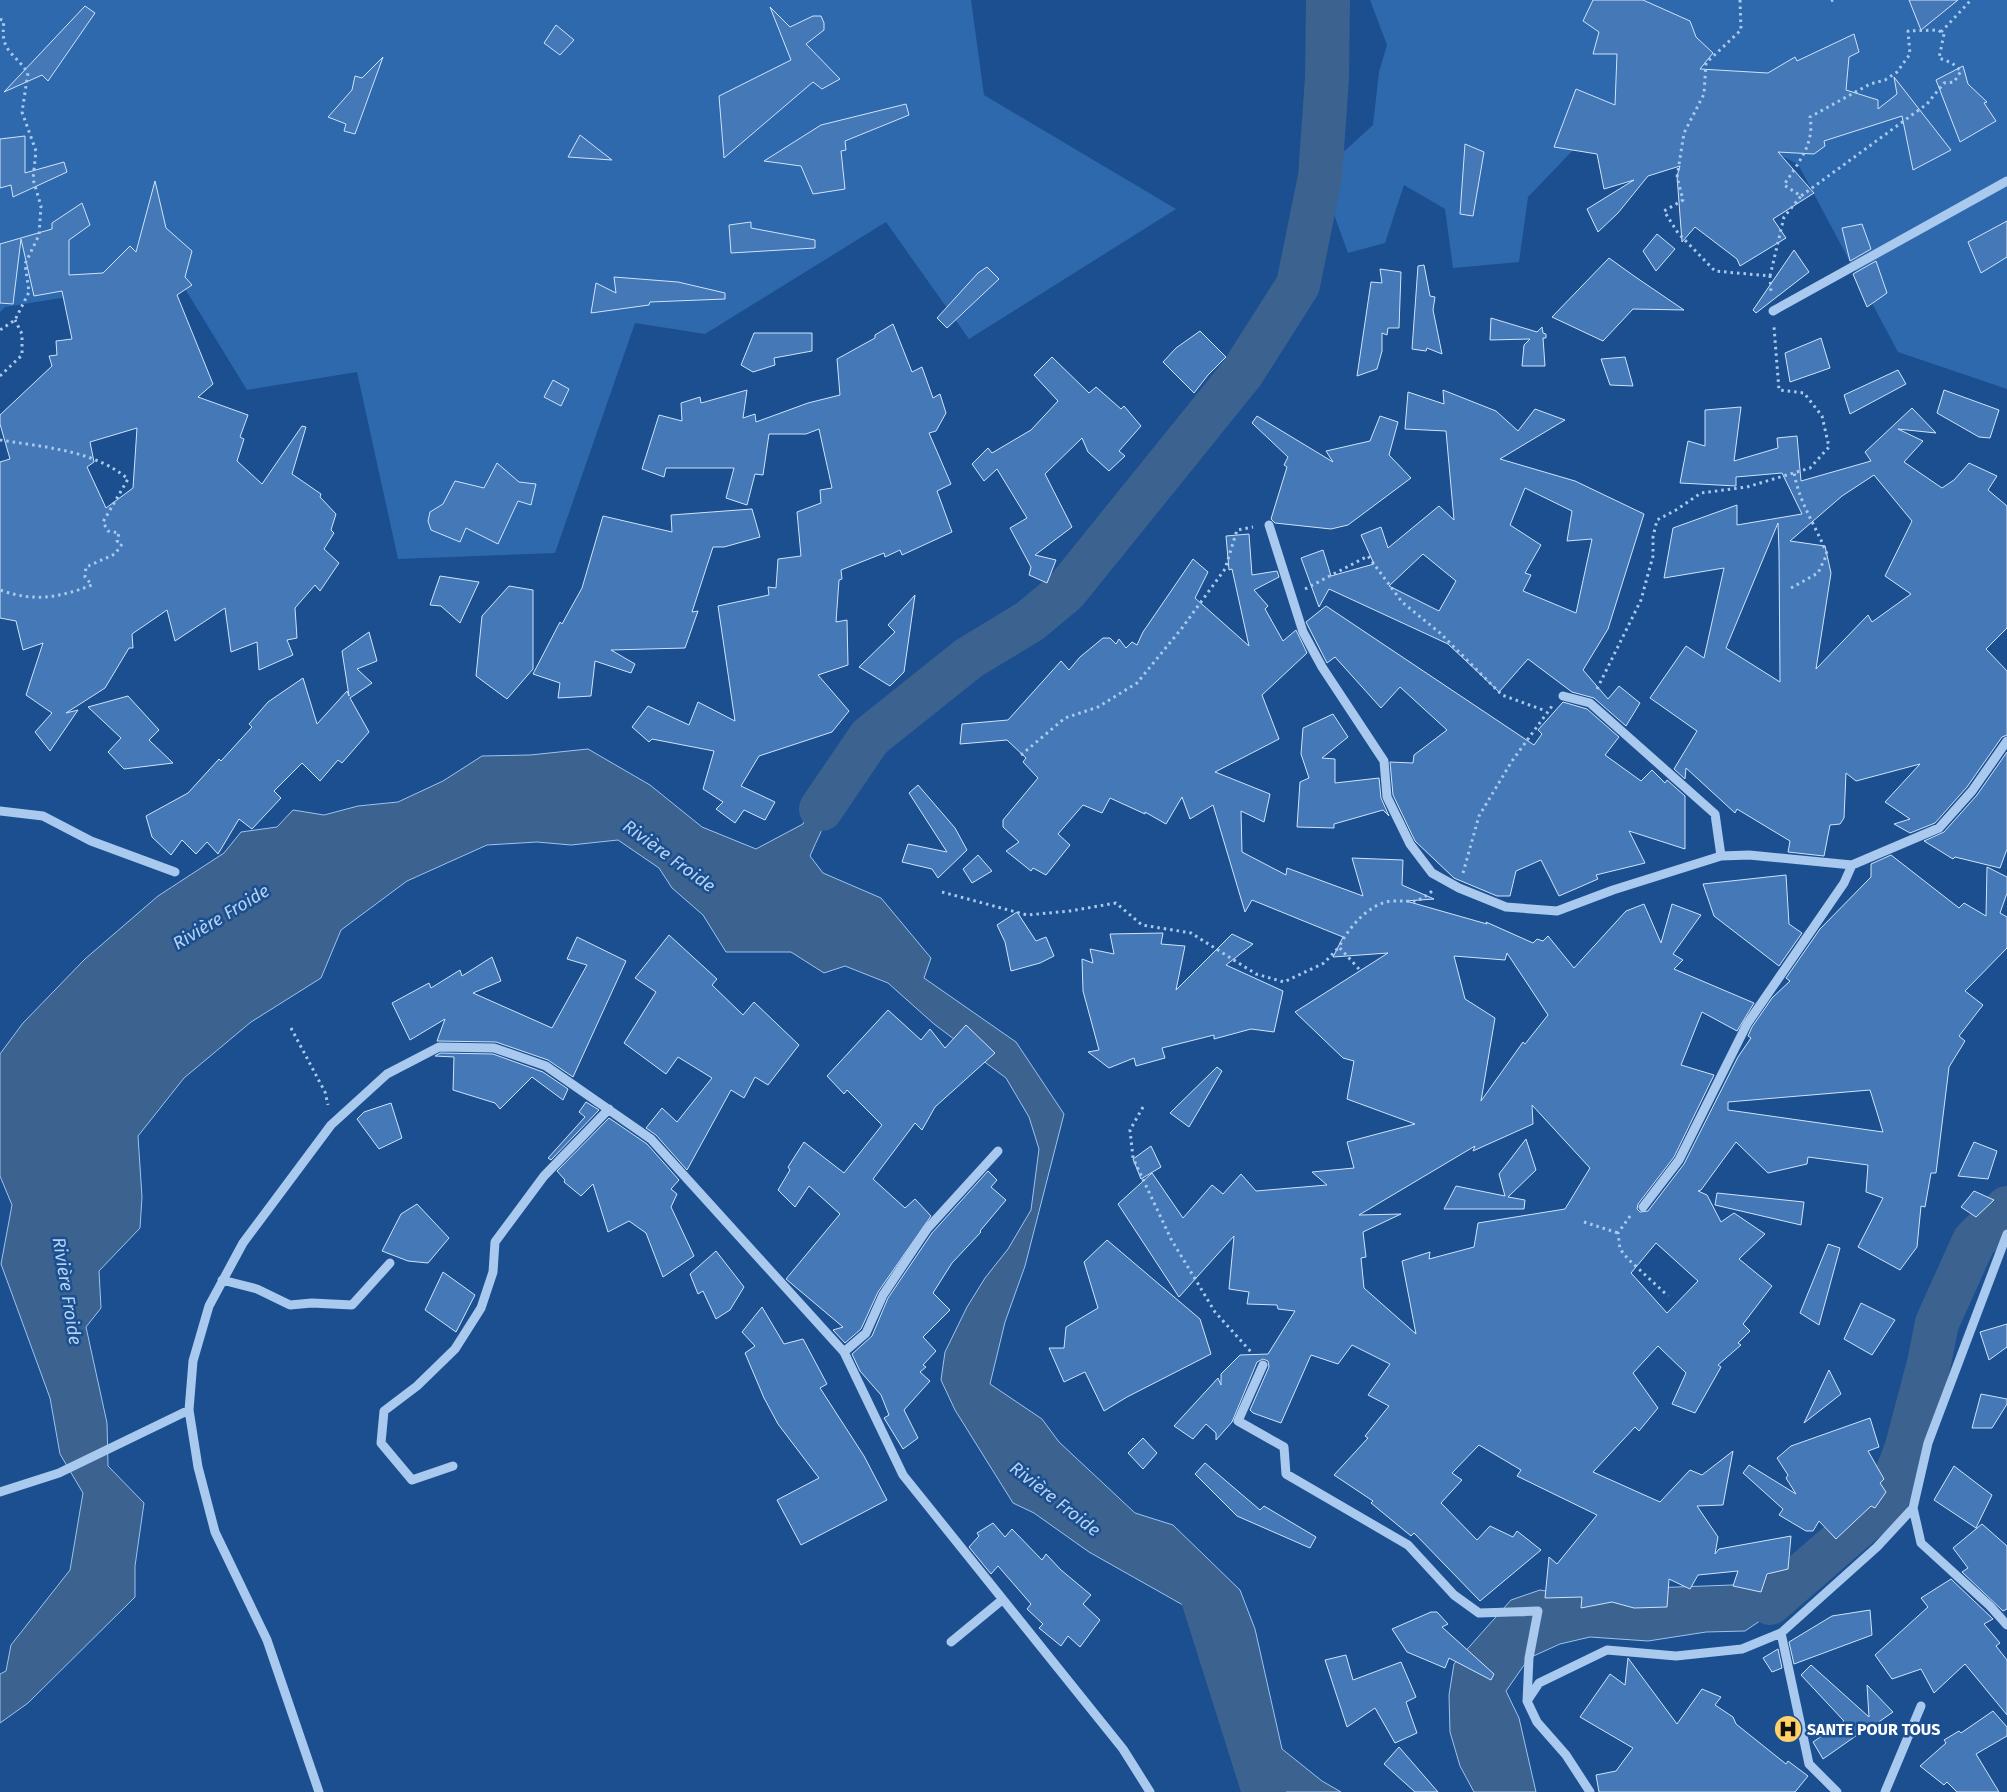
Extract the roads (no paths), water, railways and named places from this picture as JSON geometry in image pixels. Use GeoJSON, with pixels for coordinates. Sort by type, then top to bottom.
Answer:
{"type":"FeatureCollection","features":[{"type":"Feature","properties":{"kind":"street"},"geometry":{"type":"LineString","coordinates":[[1773,312],[2007,181]]}},
{"type":"Feature","properties":{"kind":"street"},"geometry":{"type":"LineString","coordinates":[[1269,525],[1303,632],[1322,667],[1384,761],[1387,797],[1410,844],[1432,872],[1459,888],[1506,907],[1557,911],[1613,890],[1721,856],[1749,854],[1852,866],[1939,828],[1972,791],[2007,741]]}},
{"type":"Feature","properties":{"kind":"street"},"geometry":{"type":"LineString","coordinates":[[1563,696],[1590,703],[1715,814],[1721,856]]}},
{"type":"Feature","properties":{"kind":"street"},"geometry":{"type":"LineString","coordinates":[[0,811],[43,816],[91,841],[175,872]]}},
{"type":"Feature","properties":{"kind":"street"},"geometry":{"type":"LineString","coordinates":[[1643,1207],[1679,1160],[1747,1024],[1844,883],[1852,866]]}},
{"type":"Feature","properties":{"kind":"street"},"geometry":{"type":"LineString","coordinates":[[319,1792],[267,1640],[215,1532],[198,1467],[189,1410],[193,1361],[208,1306],[242,1243],[331,1125],[387,1074],[438,1047],[494,1048],[546,1066],[651,1138],[844,1352],[903,1475],[1123,1749],[1150,1792]]}},
{"type":"Feature","properties":{"kind":"street"},"geometry":{"type":"LineString","coordinates":[[453,1466],[412,1480],[381,1443],[384,1411],[418,1386],[455,1348],[481,1308],[493,1272],[495,1242],[544,1176],[609,1109]]}},
{"type":"Feature","properties":{"kind":"street"},"geometry":{"type":"LineString","coordinates":[[844,1352],[866,1332],[883,1295],[927,1229],[998,1150]]}},
{"type":"Feature","properties":{"kind":"street"},"geometry":{"type":"LineString","coordinates":[[2007,1234],[1928,1443],[1913,1508],[1921,1543],[1990,1606],[2007,1625]]}},
{"type":"Feature","properties":{"kind":"street"},"geometry":{"type":"LineString","coordinates":[[222,1280],[257,1290],[290,1306],[352,1305],[390,1262]]}},
{"type":"Feature","properties":{"kind":"street"},"geometry":{"type":"LineString","coordinates":[[1263,1365],[1238,1421],[1284,1447],[1286,1474],[1408,1545],[1454,1595],[1479,1613],[1538,1612],[1529,1658],[1527,1701],[1537,1722],[1566,1755],[1590,1792]]}},
{"type":"Feature","properties":{"kind":"street"},"geometry":{"type":"LineString","coordinates":[[0,1492],[59,1473],[189,1410]]}},
{"type":"Feature","properties":{"kind":"street"},"geometry":{"type":"LineString","coordinates":[[1527,1701],[1539,1683],[1607,1650],[1676,1656],[1742,1650],[1781,1633],[1877,1547],[1913,1508]]}},
{"type":"Feature","properties":{"kind":"street"},"geometry":{"type":"LineString","coordinates":[[951,1642],[1002,1600]]}},
{"type":"Feature","properties":{"kind":"street"},"geometry":{"type":"LineString","coordinates":[[1781,1633],[1809,1764],[1837,1792]]}},
{"type":"Feature","properties":{"kind":"street"},"geometry":{"type":"LineString","coordinates":[[1885,1792],[1921,1706]]}},
{"type":"Feature","properties":{"kind":"water"},"geometry":{"type":"Polygon","coordinates":[[[588,749],[650,785],[702,827],[756,849],[803,824],[817,792],[853,759],[810,856],[823,873],[881,898],[931,958],[924,978],[1016,1042],[1064,1114],[1025,1266],[1005,1322],[990,1384],[1042,1419],[1059,1442],[1135,1513],[1173,1525],[1240,1590],[1255,1629],[1282,1749],[1322,1781],[1341,1792],[1244,1792],[1222,1634],[1190,1609],[1089,1552],[1034,1513],[1013,1503],[955,1410],[941,1380],[945,1352],[967,1307],[985,1278],[1008,1249],[1031,1210],[1039,1149],[1029,1117],[1006,1078],[934,1024],[888,983],[845,966],[824,973],[791,952],[726,952],[703,915],[672,888],[659,868],[618,840],[571,845],[537,842],[487,845],[407,881],[341,930],[321,978],[251,1022],[184,1078],[138,1136],[142,1197],[140,1228],[99,1271],[101,1308],[86,1327],[107,1423],[108,1466],[144,1503],[135,1566],[135,1597],[28,1703],[0,1723],[0,1674],[6,1671],[11,1645],[70,1570],[83,1493],[60,1454],[50,1398],[1,1264],[12,1205],[0,1176],[0,1054],[23,1023],[85,959],[158,896],[224,853],[241,832],[277,827],[293,810],[324,815],[358,806],[398,802],[443,781],[482,756],[530,755],[588,749]]]}},
{"type":"Feature","properties":{"kind":"water"},"geometry":{"type":"Polygon","coordinates":[[[1814,1560],[1828,1575],[1745,1631],[1706,1632],[1648,1641],[1590,1637],[1560,1644],[1529,1658],[1506,1691],[1519,1718],[1536,1792],[1474,1792],[1460,1766],[1450,1732],[1449,1695],[1454,1664],[1511,1600],[1540,1590],[1569,1595],[1650,1588],[1732,1585],[1783,1575],[1814,1560]]]}},
{"type":"Feature","properties":{"kind":"waterway"},"geometry":{"type":"LineString","coordinates":[[821,809],[870,737],[969,658],[1030,621],[1066,591],[1242,373],[1298,285],[1320,177],[1327,78],[1328,0]]}},
{"type":"Feature","properties":{"kind":"waterway"},"geometry":{"type":"LineString","coordinates":[[1770,1603],[1886,1502],[1906,1450],[1929,1363],[1937,1323],[1974,1241],[2007,1208]]}},
{"type":"Feature","properties":{"kind":"waterway","name":"Rivière Froide"},"geometry":{"type":"LineString","coordinates":[[1183,1579],[1199,1586],[1264,1792]]}},
{"type":"Feature","properties":{"kind":"place","name":"SANTE POUR TOUS"},"geometry":{"type":"Point","coordinates":[1788,1729]}}]}
